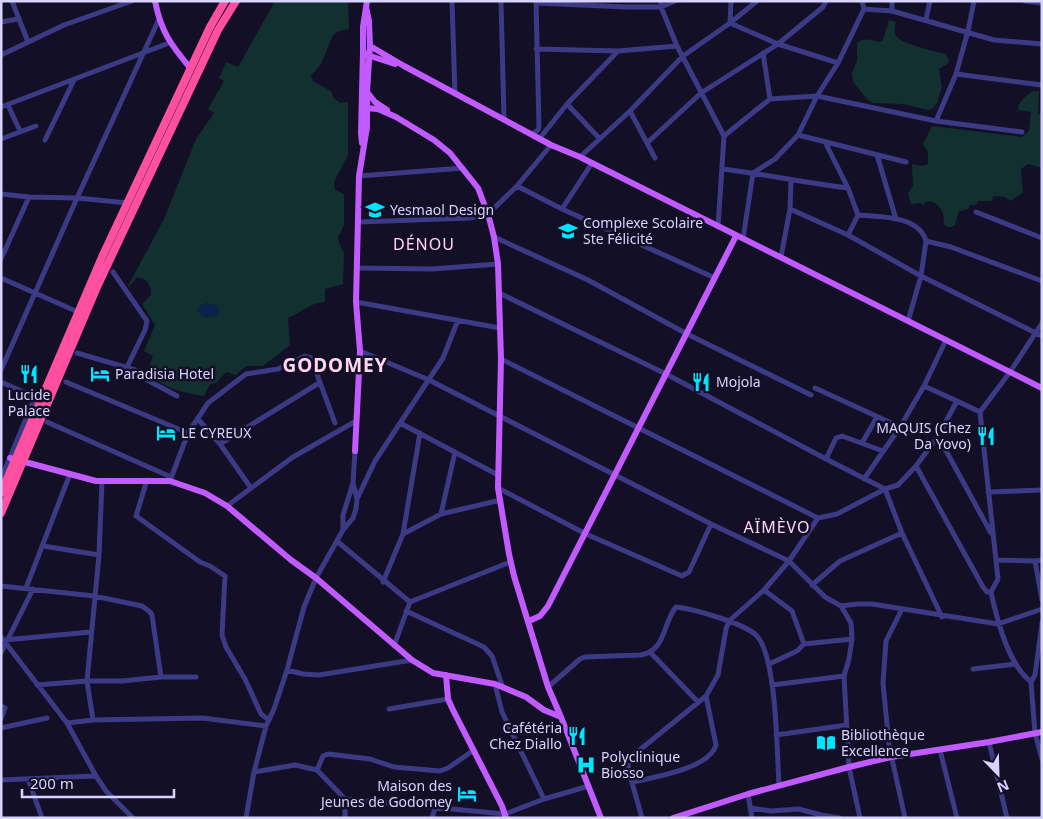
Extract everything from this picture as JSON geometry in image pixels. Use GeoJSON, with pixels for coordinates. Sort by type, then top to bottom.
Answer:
{"type":"FeatureCollection","features":[{"type":"Feature","properties":{"kind":"highway"},"geometry":{"type":"LineString","coordinates":[[1,513],[38,398],[210,27],[225,1]]}},
{"type":"Feature","properties":{"kind":"highway"},"geometry":{"type":"LineString","coordinates":[[1,493],[218,30],[236,1]]}},
{"type":"Feature","properties":{"kind":"main road"},"geometry":{"type":"LineString","coordinates":[[155,1],[159,19],[169,43],[191,69]]}},
{"type":"Feature","properties":{"kind":"main road"},"geometry":{"type":"LineString","coordinates":[[355,451],[360,350],[356,302],[359,176],[363,146],[361,134],[370,56],[369,21],[366,4]]}},
{"type":"Feature","properties":{"kind":"main road"},"geometry":{"type":"LineString","coordinates":[[365,104],[362,26],[366,4]]}},
{"type":"Feature","properties":{"kind":"main road"},"geometry":{"type":"LineString","coordinates":[[370,46],[551,145],[580,157],[1042,388]]}},
{"type":"Feature","properties":{"kind":"main road"},"geometry":{"type":"LineString","coordinates":[[363,52],[370,56],[404,66]]}},
{"type":"Feature","properties":{"kind":"main road"},"geometry":{"type":"LineString","coordinates":[[367,92],[375,102],[434,140],[450,153],[478,188],[488,214],[498,264],[501,360],[498,488],[510,562],[548,687],[601,818]]}},
{"type":"Feature","properties":{"kind":"main road"},"geometry":{"type":"LineString","coordinates":[[365,104],[375,102]]}},
{"type":"Feature","properties":{"kind":"main road"},"geometry":{"type":"LineString","coordinates":[[365,104],[396,117]]}},
{"type":"Feature","properties":{"kind":"main road"},"geometry":{"type":"LineString","coordinates":[[529,621],[540,616],[548,606],[616,476],[736,236]]}},
{"type":"Feature","properties":{"kind":"main road"},"geometry":{"type":"LineString","coordinates":[[17,460],[102,482],[170,479],[205,493],[227,506],[291,560],[316,578],[412,660],[433,673],[495,684],[526,697],[544,710],[561,717]]}},
{"type":"Feature","properties":{"kind":"main road"},"geometry":{"type":"LineString","coordinates":[[446,675],[448,699],[502,806],[505,816]]}},
{"type":"Feature","properties":{"kind":"main road"},"geometry":{"type":"LineString","coordinates":[[673,818],[748,794],[849,767],[1038,733]]}},
{"type":"Feature","properties":{"kind":"street"},"geometry":{"type":"LineString","coordinates":[[12,1],[28,42]]}},
{"type":"Feature","properties":{"kind":"street"},"geometry":{"type":"LineString","coordinates":[[1,55],[64,25],[132,1]]}},
{"type":"Feature","properties":{"kind":"street"},"geometry":{"type":"LineString","coordinates":[[452,1],[455,94]]}},
{"type":"Feature","properties":{"kind":"street"},"geometry":{"type":"LineString","coordinates":[[501,1],[504,119]]}},
{"type":"Feature","properties":{"kind":"street"},"geometry":{"type":"LineString","coordinates":[[532,134],[539,127],[536,2],[627,7],[675,1]]}},
{"type":"Feature","properties":{"kind":"street"},"geometry":{"type":"LineString","coordinates":[[730,23],[731,1]]}},
{"type":"Feature","properties":{"kind":"street"},"geometry":{"type":"LineString","coordinates":[[580,157],[630,111],[682,56],[730,23],[757,1]]}},
{"type":"Feature","properties":{"kind":"street"},"geometry":{"type":"LineString","coordinates":[[647,143],[701,93],[778,44],[823,7],[826,1]]}},
{"type":"Feature","properties":{"kind":"street"},"geometry":{"type":"LineString","coordinates":[[744,239],[753,173],[775,159],[798,136],[817,96],[838,63],[864,9],[862,1]]}},
{"type":"Feature","properties":{"kind":"street"},"geometry":{"type":"LineString","coordinates":[[892,1],[892,11]]}},
{"type":"Feature","properties":{"kind":"street"},"geometry":{"type":"LineString","coordinates":[[926,20],[930,1]]}},
{"type":"Feature","properties":{"kind":"street"},"geometry":{"type":"LineString","coordinates":[[936,121],[956,74],[974,1]]}},
{"type":"Feature","properties":{"kind":"street"},"geometry":{"type":"LineString","coordinates":[[1025,1],[1042,3]]}},
{"type":"Feature","properties":{"kind":"street"},"geometry":{"type":"LineString","coordinates":[[661,4],[682,56],[724,136],[718,227]]}},
{"type":"Feature","properties":{"kind":"street"},"geometry":{"type":"LineString","coordinates":[[864,9],[892,11],[968,31],[994,40],[1042,44]]}},
{"type":"Feature","properties":{"kind":"street"},"geometry":{"type":"LineString","coordinates":[[1,22],[18,19]]}},
{"type":"Feature","properties":{"kind":"street"},"geometry":{"type":"LineString","coordinates":[[1,370],[159,19]]}},
{"type":"Feature","properties":{"kind":"street"},"geometry":{"type":"LineString","coordinates":[[730,23],[778,44],[838,63]]}},
{"type":"Feature","properties":{"kind":"street"},"geometry":{"type":"LineString","coordinates":[[1,107],[169,43]]}},
{"type":"Feature","properties":{"kind":"street"},"geometry":{"type":"LineString","coordinates":[[536,49],[618,51],[678,46]]}},
{"type":"Feature","properties":{"kind":"street"},"geometry":{"type":"LineString","coordinates":[[540,138],[567,104],[618,51]]}},
{"type":"Feature","properties":{"kind":"street"},"geometry":{"type":"LineString","coordinates":[[763,53],[770,99]]}},
{"type":"Feature","properties":{"kind":"street"},"geometry":{"type":"LineString","coordinates":[[956,74],[1042,85]]}},
{"type":"Feature","properties":{"kind":"street"},"geometry":{"type":"LineString","coordinates":[[46,140],[75,79]]}},
{"type":"Feature","properties":{"kind":"street"},"geometry":{"type":"LineString","coordinates":[[724,136],[770,99],[817,96],[936,121],[1022,132]]}},
{"type":"Feature","properties":{"kind":"street"},"geometry":{"type":"LineString","coordinates":[[567,104],[599,138]]}},
{"type":"Feature","properties":{"kind":"street"},"geometry":{"type":"LineString","coordinates":[[8,105],[20,132]]}},
{"type":"Feature","properties":{"kind":"street"},"geometry":{"type":"LineString","coordinates":[[630,111],[655,158]]}},
{"type":"Feature","properties":{"kind":"street"},"geometry":{"type":"LineString","coordinates":[[1,139],[36,126]]}},
{"type":"Feature","properties":{"kind":"street"},"geometry":{"type":"LineString","coordinates":[[798,136],[906,162]]}},
{"type":"Feature","properties":{"kind":"street"},"geometry":{"type":"LineString","coordinates":[[826,144],[848,188],[858,215],[848,235]]}},
{"type":"Feature","properties":{"kind":"street"},"geometry":{"type":"LineString","coordinates":[[358,222],[470,218],[488,214],[517,186],[551,145]]}},
{"type":"Feature","properties":{"kind":"street"},"geometry":{"type":"LineString","coordinates":[[877,155],[896,219]]}},
{"type":"Feature","properties":{"kind":"street"},"geometry":{"type":"LineString","coordinates":[[562,209],[592,163]]}},
{"type":"Feature","properties":{"kind":"street"},"geometry":{"type":"LineString","coordinates":[[359,176],[462,168]]}},
{"type":"Feature","properties":{"kind":"street"},"geometry":{"type":"LineString","coordinates":[[722,169],[791,181],[848,188]]}},
{"type":"Feature","properties":{"kind":"street"},"geometry":{"type":"LineString","coordinates":[[781,257],[790,209],[791,181]]}},
{"type":"Feature","properties":{"kind":"street"},"geometry":{"type":"LineString","coordinates":[[517,186],[562,209],[714,278]]}},
{"type":"Feature","properties":{"kind":"street"},"geometry":{"type":"LineString","coordinates":[[1,194],[128,203]]}},
{"type":"Feature","properties":{"kind":"street"},"geometry":{"type":"LineString","coordinates":[[1,259],[30,197]]}},
{"type":"Feature","properties":{"kind":"street"},"geometry":{"type":"LineString","coordinates":[[790,209],[848,235],[921,276],[1042,336]]}},
{"type":"Feature","properties":{"kind":"street"},"geometry":{"type":"LineString","coordinates":[[976,212],[1042,238]]}},
{"type":"Feature","properties":{"kind":"street"},"geometry":{"type":"LineString","coordinates":[[858,215],[896,219],[920,229],[926,241],[921,276],[908,321]]}},
{"type":"Feature","properties":{"kind":"street"},"geometry":{"type":"LineString","coordinates":[[494,237],[588,280],[687,334],[811,395]]}},
{"type":"Feature","properties":{"kind":"street"},"geometry":{"type":"LineString","coordinates":[[926,241],[951,247],[1042,281]]}},
{"type":"Feature","properties":{"kind":"street"},"geometry":{"type":"LineString","coordinates":[[357,268],[432,269],[498,264]]}},
{"type":"Feature","properties":{"kind":"street"},"geometry":{"type":"LineString","coordinates":[[113,272],[147,321],[145,330],[127,367]]}},
{"type":"Feature","properties":{"kind":"street"},"geometry":{"type":"LineString","coordinates":[[1,278],[78,312]]}},
{"type":"Feature","properties":{"kind":"street"},"geometry":{"type":"LineString","coordinates":[[499,293],[666,374],[864,479],[885,488],[902,532],[942,617]]}},
{"type":"Feature","properties":{"kind":"street"},"geometry":{"type":"LineString","coordinates":[[356,302],[500,328]]}},
{"type":"Feature","properties":{"kind":"street"},"geometry":{"type":"LineString","coordinates":[[246,818],[254,772],[266,726],[274,709],[304,607],[316,578],[338,542],[343,530],[353,518],[357,499],[375,461],[443,358],[458,320]]}},
{"type":"Feature","properties":{"kind":"street"},"geometry":{"type":"LineString","coordinates":[[1042,323],[1010,372],[980,412],[997,560],[998,579],[991,592],[998,624],[1016,664],[1031,682],[1042,759]]}},
{"type":"Feature","properties":{"kind":"street"},"geometry":{"type":"LineString","coordinates":[[864,479],[900,427],[924,386],[946,340]]}},
{"type":"Feature","properties":{"kind":"street"},"geometry":{"type":"LineString","coordinates":[[360,350],[429,380],[711,524],[788,561],[825,597],[841,606],[851,623],[850,659],[844,676],[849,767],[860,818]]}},
{"type":"Feature","properties":{"kind":"street"},"geometry":{"type":"LineString","coordinates":[[77,353],[135,370],[147,380],[177,396]]}},
{"type":"Feature","properties":{"kind":"street"},"geometry":{"type":"LineString","coordinates":[[47,422],[170,479],[188,433],[208,403],[246,374],[278,369],[305,356],[311,358],[319,384],[335,423]]}},
{"type":"Feature","properties":{"kind":"street"},"geometry":{"type":"LineString","coordinates":[[501,360],[818,518],[837,514],[885,488],[898,485],[916,466],[938,436],[957,401]]}},
{"type":"Feature","properties":{"kind":"street"},"geometry":{"type":"LineString","coordinates":[[1,382],[38,398]]}},
{"type":"Feature","properties":{"kind":"street"},"geometry":{"type":"LineString","coordinates":[[66,382],[188,433]]}},
{"type":"Feature","properties":{"kind":"street"},"geometry":{"type":"LineString","coordinates":[[220,444],[319,384]]}},
{"type":"Feature","properties":{"kind":"street"},"geometry":{"type":"LineString","coordinates":[[924,386],[980,412]]}},
{"type":"Feature","properties":{"kind":"street"},"geometry":{"type":"LineString","coordinates":[[815,388],[900,427]]}},
{"type":"Feature","properties":{"kind":"street"},"geometry":{"type":"LineString","coordinates":[[862,443],[876,417]]}},
{"type":"Feature","properties":{"kind":"street"},"geometry":{"type":"LineString","coordinates":[[198,418],[220,444],[251,488]]}},
{"type":"Feature","properties":{"kind":"street"},"geometry":{"type":"LineString","coordinates":[[227,506],[293,457],[356,421]]}},
{"type":"Feature","properties":{"kind":"street"},"geometry":{"type":"LineString","coordinates":[[400,423],[498,475]]}},
{"type":"Feature","properties":{"kind":"street"},"geometry":{"type":"LineString","coordinates":[[383,582],[403,534],[420,433]]}},
{"type":"Feature","properties":{"kind":"street"},"geometry":{"type":"LineString","coordinates":[[826,459],[838,436],[883,450]]}},
{"type":"Feature","properties":{"kind":"street"},"geometry":{"type":"LineString","coordinates":[[938,436],[993,536]]}},
{"type":"Feature","properties":{"kind":"street"},"geometry":{"type":"LineString","coordinates":[[343,530],[343,515],[353,483],[355,451]]}},
{"type":"Feature","properties":{"kind":"street"},"geometry":{"type":"LineString","coordinates":[[441,514],[455,452]]}},
{"type":"Feature","properties":{"kind":"street"},"geometry":{"type":"LineString","coordinates":[[1,479],[17,460]]}},
{"type":"Feature","properties":{"kind":"street"},"geometry":{"type":"LineString","coordinates":[[916,466],[983,587],[987,592],[991,592]]}},
{"type":"Feature","properties":{"kind":"street"},"geometry":{"type":"LineString","coordinates":[[26,588],[70,474]]}},
{"type":"Feature","properties":{"kind":"street"},"geometry":{"type":"LineString","coordinates":[[147,480],[136,516],[200,562],[225,576],[222,635],[226,647],[245,679],[261,714],[269,720]]}},
{"type":"Feature","properties":{"kind":"street"},"geometry":{"type":"LineString","coordinates":[[93,720],[87,681],[99,555],[102,482]]}},
{"type":"Feature","properties":{"kind":"street"},"geometry":{"type":"LineString","coordinates":[[353,483],[357,499]]}},
{"type":"Feature","properties":{"kind":"street"},"geometry":{"type":"LineString","coordinates":[[498,488],[586,534],[682,576],[689,572],[711,524]]}},
{"type":"Feature","properties":{"kind":"street"},"geometry":{"type":"LineString","coordinates":[[988,492],[1042,490]]}},
{"type":"Feature","properties":{"kind":"street"},"geometry":{"type":"LineString","coordinates":[[403,534],[441,514],[501,500]]}},
{"type":"Feature","properties":{"kind":"street"},"geometry":{"type":"LineString","coordinates":[[642,818],[633,782],[628,772],[628,764],[631,757],[678,721],[706,696],[718,675],[729,621],[764,590],[788,561],[818,518]]}},
{"type":"Feature","properties":{"kind":"street"},"geometry":{"type":"LineString","coordinates":[[812,585],[840,560],[902,532]]}},
{"type":"Feature","properties":{"kind":"street"},"geometry":{"type":"LineString","coordinates":[[338,542],[383,582],[410,602]]}},
{"type":"Feature","properties":{"kind":"street"},"geometry":{"type":"LineString","coordinates":[[43,546],[99,555]]}},
{"type":"Feature","properties":{"kind":"street"},"geometry":{"type":"LineString","coordinates":[[997,560],[1042,560]]}},
{"type":"Feature","properties":{"kind":"street"},"geometry":{"type":"LineString","coordinates":[[1035,561],[1042,600]]}},
{"type":"Feature","properties":{"kind":"street"},"geometry":{"type":"LineString","coordinates":[[394,646],[410,602],[510,562]]}},
{"type":"Feature","properties":{"kind":"street"},"geometry":{"type":"LineString","coordinates":[[1,586],[94,596],[142,606],[152,615],[161,677]]}},
{"type":"Feature","properties":{"kind":"street"},"geometry":{"type":"LineString","coordinates":[[1,653],[33,589]]}},
{"type":"Feature","properties":{"kind":"street"},"geometry":{"type":"LineString","coordinates":[[764,590],[792,611],[804,644]]}},
{"type":"Feature","properties":{"kind":"street"},"geometry":{"type":"LineString","coordinates":[[841,606],[865,604],[998,624],[1042,608]]}},
{"type":"Feature","properties":{"kind":"street"},"geometry":{"type":"LineString","coordinates":[[548,687],[580,659],[585,657],[641,655],[650,652],[657,646],[676,607],[729,621],[749,630],[756,636],[761,643],[769,664],[779,786]]}},
{"type":"Feature","properties":{"kind":"street"},"geometry":{"type":"LineString","coordinates":[[902,609],[886,641],[883,683],[891,758],[905,818]]}},
{"type":"Feature","properties":{"kind":"street"},"geometry":{"type":"LineString","coordinates":[[406,611],[484,647],[492,656],[503,688]]}},
{"type":"Feature","properties":{"kind":"street"},"geometry":{"type":"LineString","coordinates":[[1031,682],[1039,669],[1042,623]]}},
{"type":"Feature","properties":{"kind":"street"},"geometry":{"type":"LineString","coordinates":[[6,640],[91,632]]}},
{"type":"Feature","properties":{"kind":"street"},"geometry":{"type":"LineString","coordinates":[[769,664],[797,651],[804,644],[852,639]]}},
{"type":"Feature","properties":{"kind":"street"},"geometry":{"type":"LineString","coordinates":[[6,640],[37,685],[67,723],[106,791],[133,818]]}},
{"type":"Feature","properties":{"kind":"street"},"geometry":{"type":"LineString","coordinates":[[650,652],[698,702]]}},
{"type":"Feature","properties":{"kind":"street"},"geometry":{"type":"LineString","coordinates":[[287,670],[319,675],[412,660]]}},
{"type":"Feature","properties":{"kind":"street"},"geometry":{"type":"LineString","coordinates":[[973,669],[1016,664]]}},
{"type":"Feature","properties":{"kind":"street"},"geometry":{"type":"LineString","coordinates":[[772,685],[844,676]]}},
{"type":"Feature","properties":{"kind":"street"},"geometry":{"type":"LineString","coordinates":[[37,685],[87,681],[122,682],[161,677],[196,677]]}},
{"type":"Feature","properties":{"kind":"street"},"geometry":{"type":"LineString","coordinates":[[495,684],[502,712],[544,798]]}},
{"type":"Feature","properties":{"kind":"street"},"geometry":{"type":"LineString","coordinates":[[633,782],[682,770],[697,764],[714,750],[716,745],[706,696]]}},
{"type":"Feature","properties":{"kind":"street"},"geometry":{"type":"LineString","coordinates":[[389,709],[448,699]]}},
{"type":"Feature","properties":{"kind":"street"},"geometry":{"type":"LineString","coordinates":[[1,706],[5,708],[1,719]]}},
{"type":"Feature","properties":{"kind":"street"},"geometry":{"type":"LineString","coordinates":[[1,728],[47,718]]}},
{"type":"Feature","properties":{"kind":"street"},"geometry":{"type":"LineString","coordinates":[[67,723],[93,720],[202,718],[266,726]]}},
{"type":"Feature","properties":{"kind":"street"},"geometry":{"type":"LineString","coordinates":[[776,735],[847,725]]}},
{"type":"Feature","properties":{"kind":"street"},"geometry":{"type":"LineString","coordinates":[[989,742],[1007,818]]}},
{"type":"Feature","properties":{"kind":"street"},"geometry":{"type":"LineString","coordinates":[[317,770],[323,756],[328,754],[370,759],[394,767],[440,771],[448,768],[474,750]]}},
{"type":"Feature","properties":{"kind":"street"},"geometry":{"type":"LineString","coordinates":[[940,750],[956,818]]}},
{"type":"Feature","properties":{"kind":"street"},"geometry":{"type":"LineString","coordinates":[[254,772],[295,765],[317,770],[345,799],[505,816],[544,798],[589,786]]}},
{"type":"Feature","properties":{"kind":"street"},"geometry":{"type":"LineString","coordinates":[[1,780],[96,776]]}},
{"type":"Feature","properties":{"kind":"street"},"geometry":{"type":"LineString","coordinates":[[28,779],[42,818]]}},
{"type":"Feature","properties":{"kind":"street"},"geometry":{"type":"LineString","coordinates":[[748,794],[752,818]]}},
{"type":"Feature","properties":{"kind":"street"},"geometry":{"type":"LineString","coordinates":[[345,799],[345,818]]}},
{"type":"Feature","properties":{"kind":"street"},"geometry":{"type":"LineString","coordinates":[[432,818],[435,808]]}},
{"type":"Feature","properties":{"kind":"street"},"geometry":{"type":"LineString","coordinates":[[750,808],[771,810],[799,809],[822,817],[840,818]]}},
{"type":"Feature","properties":{"kind":"green space"},"geometry":{"type":"Polygon","coordinates":[[[275,1],[348,1],[349,29],[339,31],[333,35],[321,64],[311,76],[313,81],[331,91],[334,98],[340,103],[348,102],[348,155],[334,182],[335,190],[344,194],[344,225],[338,237],[344,253],[343,284],[325,289],[325,302],[310,306],[288,318],[290,345],[263,366],[246,366],[236,375],[226,372],[216,383],[210,384],[204,396],[174,389],[147,373],[153,356],[144,351],[155,325],[142,304],[151,295],[150,288],[148,282],[140,278],[136,278],[128,286],[164,219],[196,139],[214,113],[208,109],[224,81],[219,78],[226,62],[238,67],[275,1]],[[207,303],[198,307],[198,311],[204,317],[215,316],[215,306],[207,303]]]}},
{"type":"Feature","properties":{"kind":"green space"},"geometry":{"type":"Polygon","coordinates":[[[889,20],[896,22],[895,34],[903,41],[946,54],[949,61],[939,69],[942,87],[937,103],[932,109],[928,110],[903,104],[873,103],[868,100],[853,82],[852,73],[857,61],[857,43],[865,40],[879,42],[883,40],[889,20]]]}},
{"type":"Feature","properties":{"kind":"green space"},"geometry":{"type":"Polygon","coordinates":[[[1033,91],[1039,91],[1038,114],[1042,115],[1042,167],[1028,164],[1021,169],[1023,192],[1011,201],[1005,197],[993,196],[992,201],[978,201],[976,205],[970,205],[968,209],[959,211],[955,225],[950,227],[943,224],[943,215],[935,203],[927,202],[923,206],[921,203],[911,204],[908,194],[913,185],[912,164],[923,166],[928,164],[928,152],[923,144],[932,126],[1022,137],[1029,131],[1031,112],[1018,110],[1023,99],[1033,91]]]}},
{"type":"Feature","properties":{"kind":"water"},"geometry":{"type":"Polygon","coordinates":[[[208,303],[213,306],[217,305],[220,310],[216,316],[204,317],[198,311],[198,307],[208,303]]]}},
{"type":"Feature","properties":{"kind":"place","name":"Yesmaol Design"},"geometry":{"type":"Point","coordinates":[375,210]}},
{"type":"Feature","properties":{"kind":"place","name":"Complexe Scolaire Ste Félicité"},"geometry":{"type":"Point","coordinates":[568,231]}},
{"type":"Feature","properties":{"kind":"place","name":"Lucide Palace"},"geometry":{"type":"Point","coordinates":[29,374]}},
{"type":"Feature","properties":{"kind":"place","name":"Paradisia Hotel"},"geometry":{"type":"Point","coordinates":[100,374]}},
{"type":"Feature","properties":{"kind":"place","name":"Mojola"},"geometry":{"type":"Point","coordinates":[701,382]}},
{"type":"Feature","properties":{"kind":"place","name":"LE CYREUX"},"geometry":{"type":"Point","coordinates":[166,433]}},
{"type":"Feature","properties":{"kind":"place","name":"MAQUIS (Chez Da Yovo)"},"geometry":{"type":"Point","coordinates":[986,436]}},
{"type":"Feature","properties":{"kind":"place","name":"Cafétéria Chez Diallo"},"geometry":{"type":"Point","coordinates":[577,736]}},
{"type":"Feature","properties":{"kind":"place","name":"Bibliothèque Excellence"},"geometry":{"type":"Point","coordinates":[826,743]}},
{"type":"Feature","properties":{"kind":"place","name":"Polyclinique Biosso"},"geometry":{"type":"Point","coordinates":[586,765]}},
{"type":"Feature","properties":{"kind":"place","name":"Maison des Jeunes de Godomey"},"geometry":{"type":"Point","coordinates":[467,794]}},
{"type":"Feature","properties":{"kind":"district","name":"DÉNOU"},"geometry":{"type":"Point","coordinates":[424,244]}},
{"type":"Feature","properties":{"kind":"district","name":"GODOMEY"},"geometry":{"type":"Point","coordinates":[335,365]}},
{"type":"Feature","properties":{"kind":"district","name":"AÏMÈVO"},"geometry":{"type":"Point","coordinates":[777,527]}}]}
